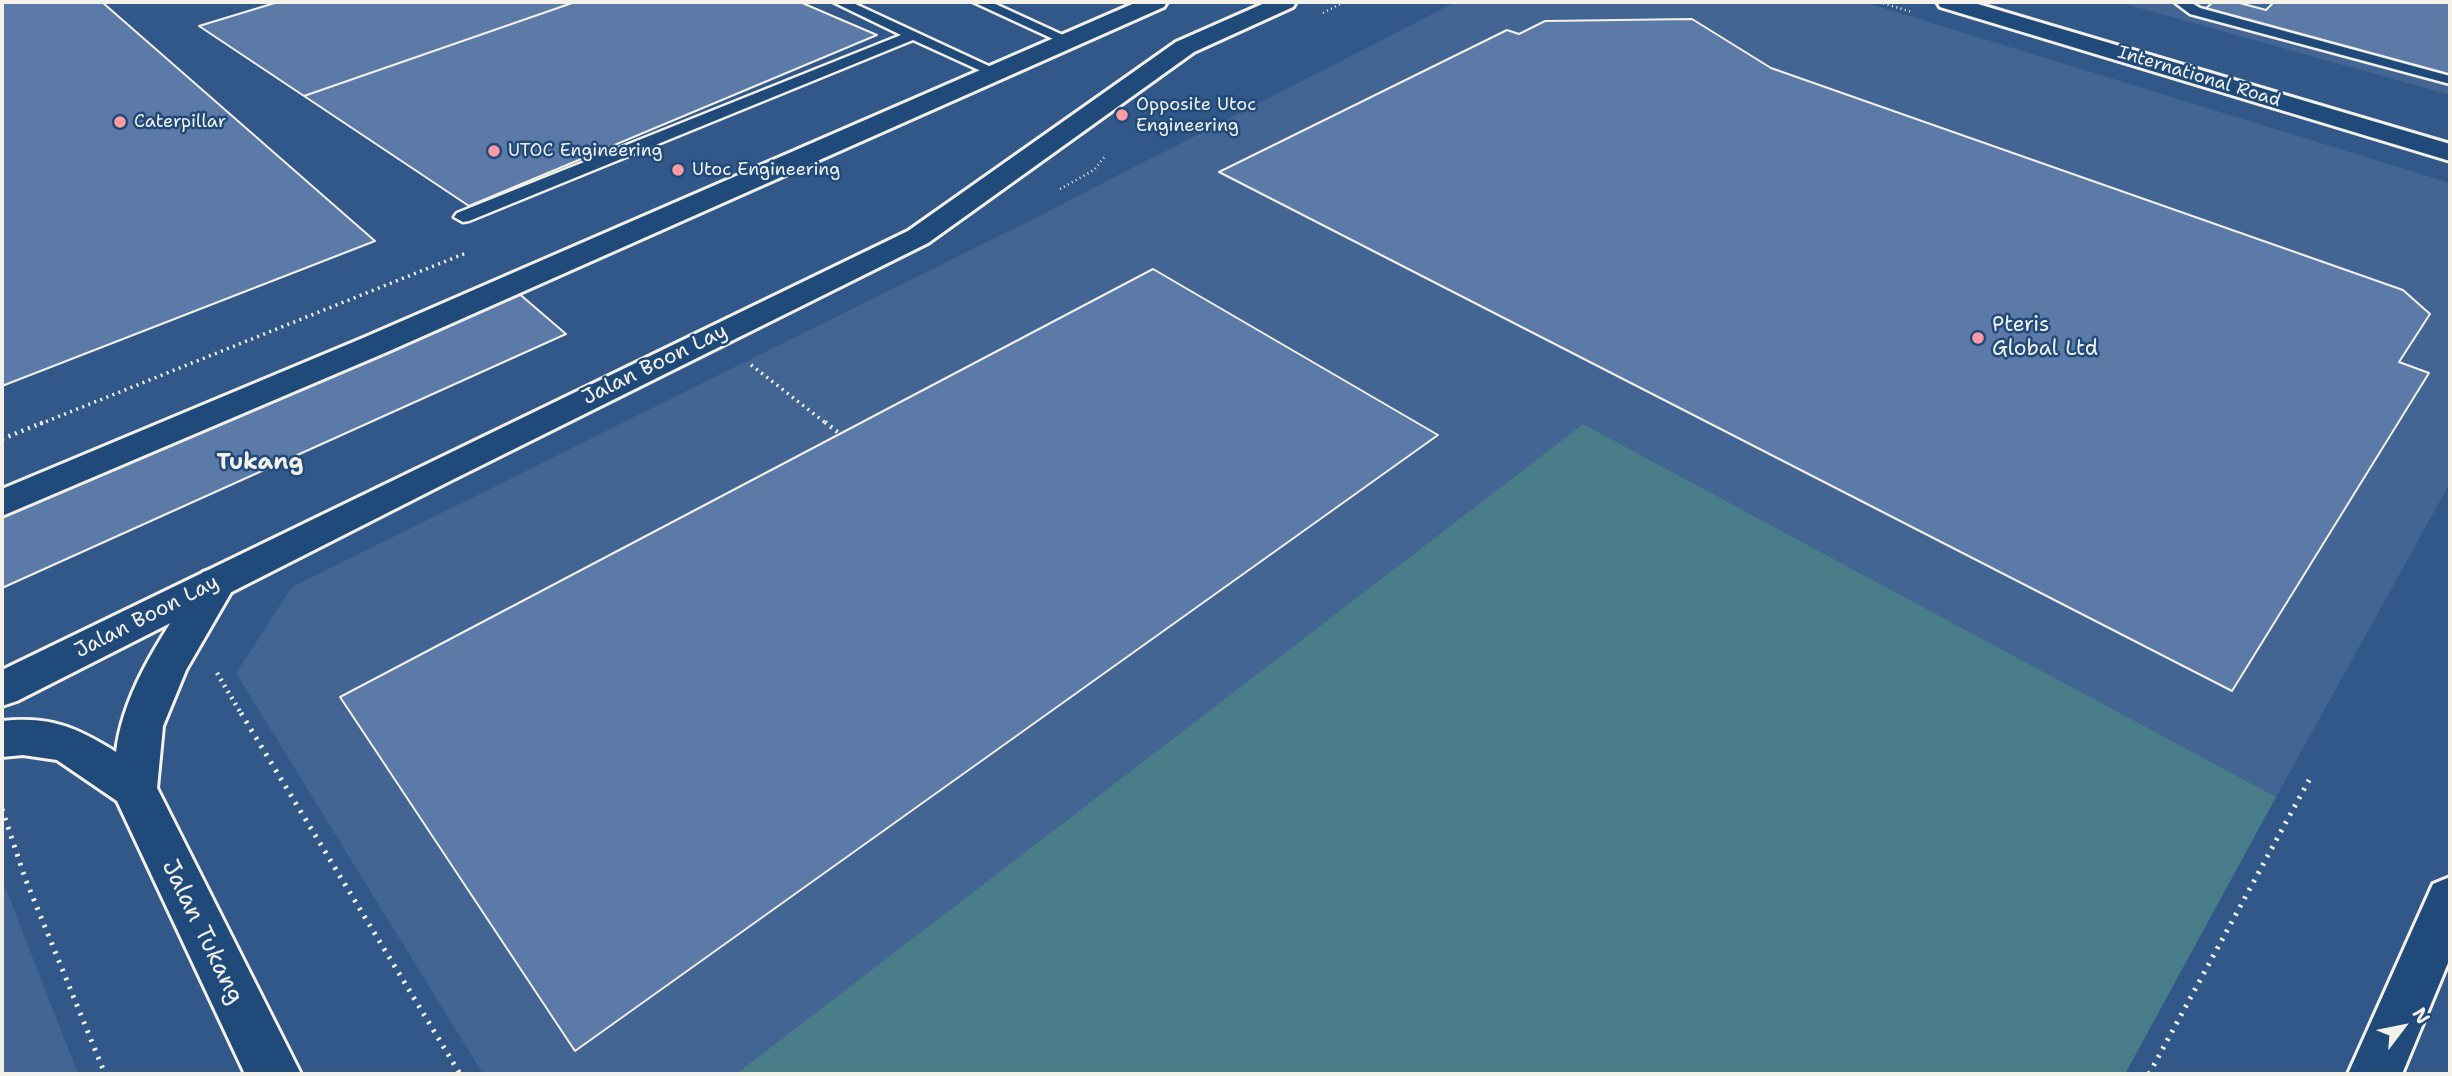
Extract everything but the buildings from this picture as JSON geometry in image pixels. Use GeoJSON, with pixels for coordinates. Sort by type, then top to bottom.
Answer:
{"type":"FeatureCollection","features":[{"type":"Feature","properties":{"kind":"main road"},"geometry":{"type":"LineString","coordinates":[[2,503],[375,345],[1156,2]]}},
{"type":"Feature","properties":{"kind":"main road","name":"Jalan Boon Lay"},"geometry":{"type":"LineString","coordinates":[[2,689],[918,237],[1185,47],[1285,2]]}},
{"type":"Feature","properties":{"kind":"main road","name":"International Road"},"geometry":{"type":"LineString","coordinates":[[1948,2],[2450,153]]}},
{"type":"Feature","properties":{"kind":"main road"},"geometry":{"type":"LineString","coordinates":[[2,739],[23,737],[67,744],[134,788],[141,726],[166,667],[217,582]]}},
{"type":"Feature","properties":{"kind":"main road","name":"Jalan Tukang"},"geometry":{"type":"LineString","coordinates":[[134,788],[251,1034],[274,1074]]}},
{"type":"Feature","properties":{"kind":"main road"},"geometry":{"type":"LineString","coordinates":[[2375,1074],[2450,899]]}},
{"type":"Feature","properties":{"kind":"lane"},"geometry":{"type":"LineString","coordinates":[[840,2],[997,73]]}},
{"type":"Feature","properties":{"kind":"lane"},"geometry":{"type":"LineString","coordinates":[[979,2],[1069,41]]}},
{"type":"Feature","properties":{"kind":"lane"},"geometry":{"type":"LineString","coordinates":[[2181,2],[2194,11],[2450,80]]}},
{"type":"Feature","properties":{"kind":"lane"},"geometry":{"type":"LineString","coordinates":[[463,216],[913,35]]}},
{"type":"Feature","properties":{"kind":"path"},"geometry":{"type":"LineString","coordinates":[[744,359],[840,434]]}},
{"type":"Feature","properties":{"kind":"path"},"geometry":{"type":"LineString","coordinates":[[214,669],[460,1074]]}},
{"type":"Feature","properties":{"kind":"path"},"geometry":{"type":"LineString","coordinates":[[2150,1074],[2309,780]]}},
{"type":"Feature","properties":{"kind":"path"},"geometry":{"type":"LineString","coordinates":[[2,809],[25,878],[105,1074]]}},
{"type":"Feature","properties":{"kind":"shaded area"},"geometry":{"type":"Polygon","coordinates":[[[1456,2],[1864,2],[2450,183],[2450,483],[2276,797],[1583,424],[736,1074],[483,1074],[236,673],[292,587],[1033,219],[1456,2]]]}},
{"type":"Feature","properties":{"kind":"shaded area"},"geometry":{"type":"Polygon","coordinates":[[[2118,2],[2450,2],[2450,95],[2118,2]]]}},
{"type":"Feature","properties":{"kind":"shaded area"},"geometry":{"type":"Polygon","coordinates":[[[2,879],[78,1074],[2,1074],[2,879]]]}},
{"type":"Feature","properties":{"kind":"green space"},"geometry":{"type":"Polygon","coordinates":[[[1583,424],[2276,797],[2125,1074],[736,1074],[1583,424]]]}},
{"type":"Feature","properties":{"kind":"place","name":"Opposite Utoc Engineering"},"geometry":{"type":"Point","coordinates":[1122,115]}},
{"type":"Feature","properties":{"kind":"place","name":"Caterpillar"},"geometry":{"type":"Point","coordinates":[120,122]}},
{"type":"Feature","properties":{"kind":"place","name":"UTOC Engineering"},"geometry":{"type":"Point","coordinates":[494,151]}},
{"type":"Feature","properties":{"kind":"place","name":"Utoc Engineering"},"geometry":{"type":"Point","coordinates":[678,170]}},
{"type":"Feature","properties":{"kind":"place","name":"Pteris Global Ltd"},"geometry":{"type":"Point","coordinates":[1978,338]}},
{"type":"Feature","properties":{"kind":"district","name":"Tukang"},"geometry":{"type":"Point","coordinates":[260,463]}}]}
